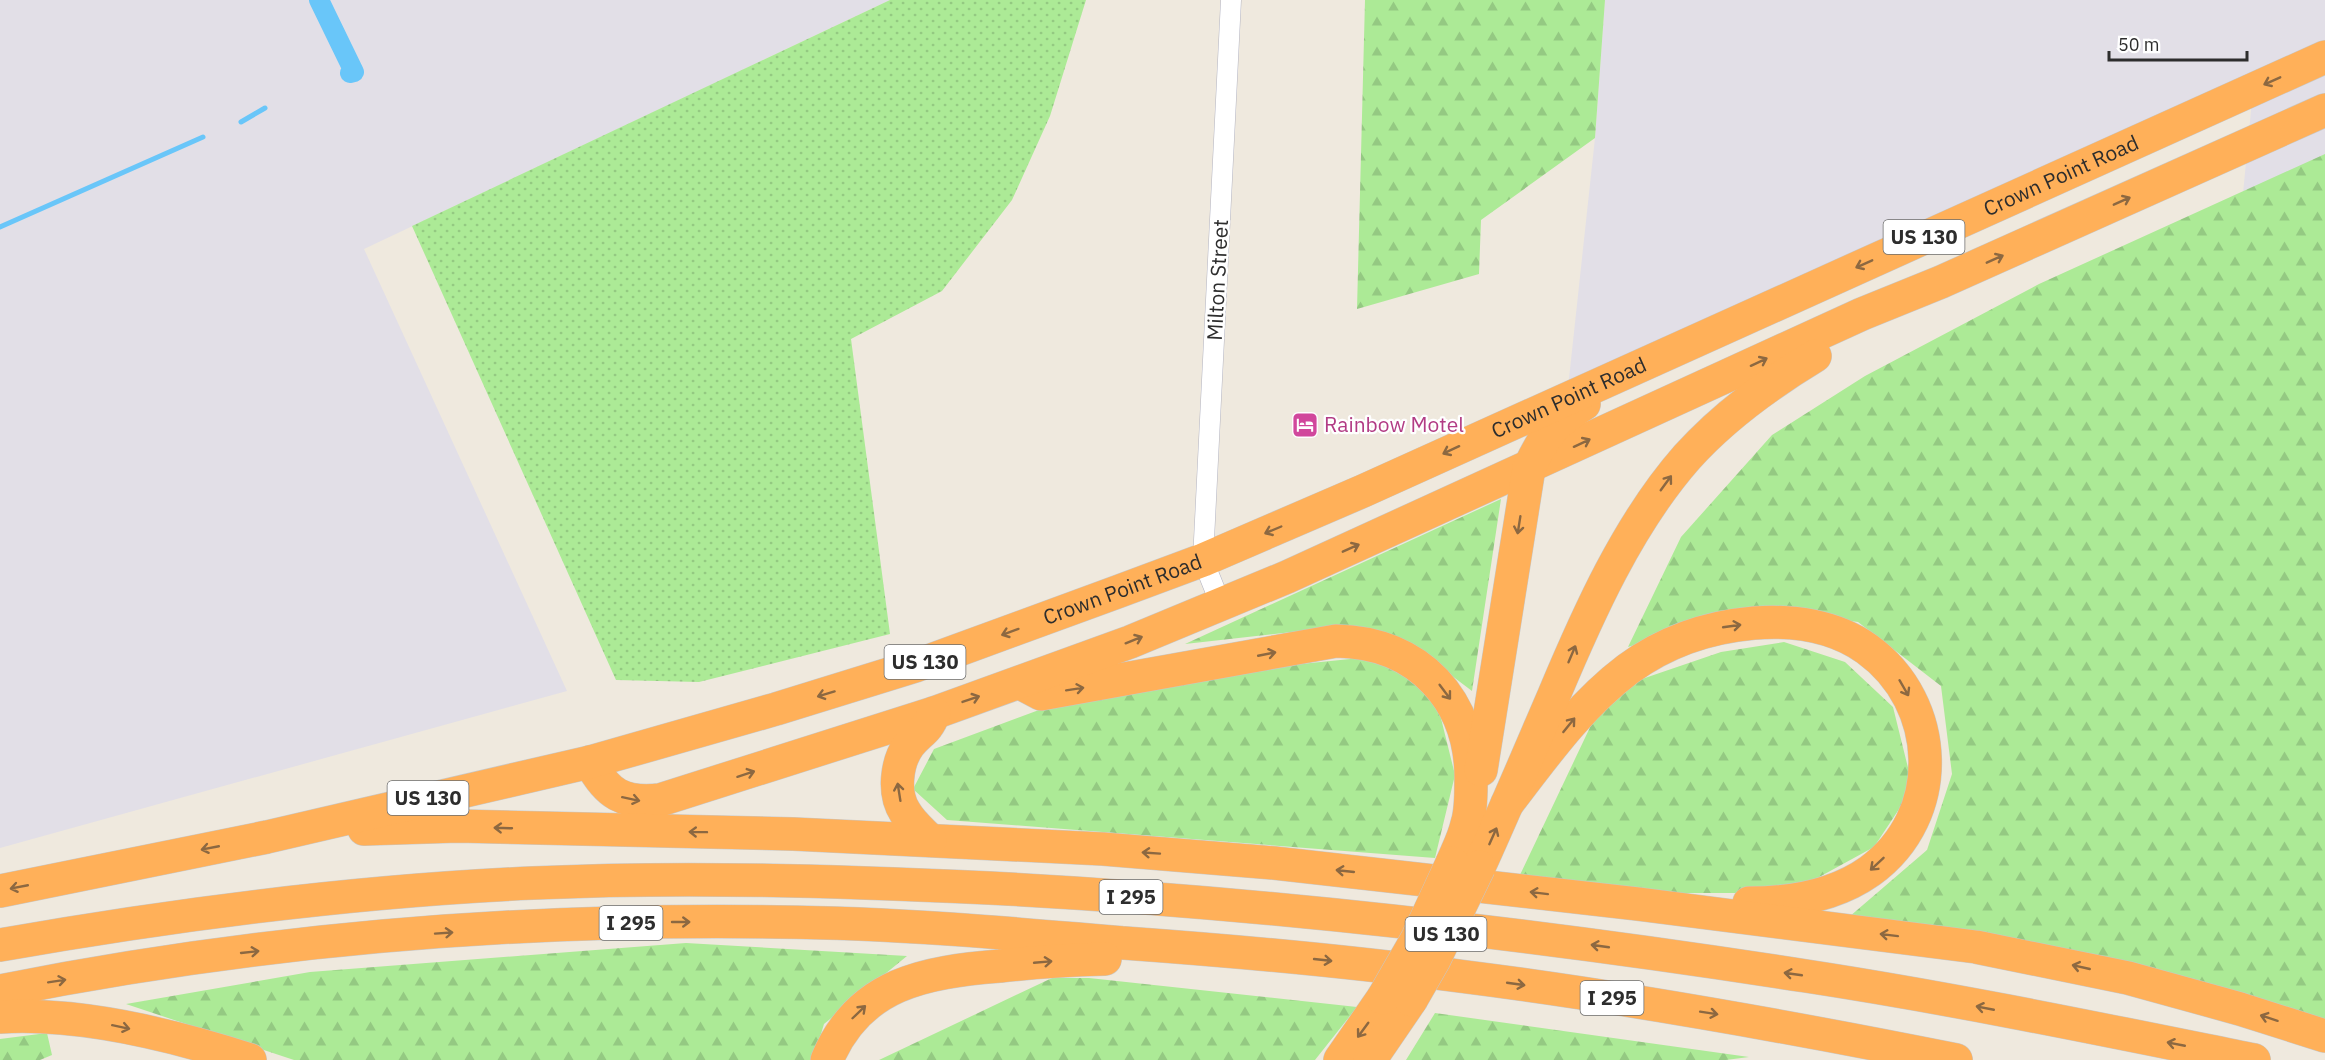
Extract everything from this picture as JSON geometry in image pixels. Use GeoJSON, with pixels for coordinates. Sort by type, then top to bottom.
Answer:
{"type":"FeatureCollection","features":[{"type":"Feature","properties":{"kind":"highway","name":"Crown Point Road"},"geometry":{"type":"LineString","coordinates":[[590,762],[776,709],[915,666],[1203,560],[1363,491],[2325,57]]}},
{"type":"Feature","properties":{"kind":"highway","name":"US 130"},"geometry":{"type":"LineString","coordinates":[[1466,865],[1507,804],[1576,643],[1646,512],[1673,474],[1718,426],[1754,395],[1828,348],[1941,282],[2325,110]]}},
{"type":"Feature","properties":{"kind":"highway"},"geometry":{"type":"LineString","coordinates":[[590,762],[607,788],[618,796],[632,800],[660,800],[934,713],[1130,642],[1221,605],[1529,468],[1863,314],[1941,282]]}},
{"type":"Feature","properties":{"kind":"highway"},"geometry":{"type":"LineString","coordinates":[[1467,824],[1476,797],[1482,766],[1529,468],[1545,437],[1562,419],[1659,356]]}},
{"type":"Feature","properties":{"kind":"highway"},"geometry":{"type":"LineString","coordinates":[[1507,804],[1575,717],[1602,690],[1652,654],[1695,634],[1731,626],[1766,622],[1816,627],[1833,632],[1866,648],[1899,678],[1920,723],[1926,758],[1925,778],[1922,797],[1907,830],[1871,870],[1852,882],[1832,890],[1788,901],[1638,904]]}},
{"type":"Feature","properties":{"kind":"highway"},"geometry":{"type":"LineString","coordinates":[[1020,682],[1041,694],[1336,641],[1375,646],[1401,656],[1425,672],[1443,689],[1463,724],[1471,758],[1466,865],[1429,915],[1397,999],[1370,1060]]}},
{"type":"Feature","properties":{"kind":"highway"},"geometry":{"type":"LineString","coordinates":[[930,840],[912,823],[903,810],[898,783],[902,758],[908,746],[929,726],[934,713]]}},
{"type":"Feature","properties":{"kind":"highway","name":"US 130"},"geometry":{"type":"LineString","coordinates":[[0,891],[267,837],[590,762]]}},
{"type":"Feature","properties":{"kind":"highway"},"geometry":{"type":"LineString","coordinates":[[691,792],[731,814],[819,835]]}},
{"type":"Feature","properties":{"kind":"highway"},"geometry":{"type":"LineString","coordinates":[[267,837],[351,829],[458,826],[819,835],[1103,849],[1274,863],[1922,939],[2037,958],[2196,996],[2325,1036]]}},
{"type":"Feature","properties":{"kind":"highway","name":"I 295"},"geometry":{"type":"LineString","coordinates":[[0,945],[179,916],[298,901],[533,883],[747,879],[867,882],[1220,904],[1522,935],[1809,976],[2254,1060]]}},
{"type":"Feature","properties":{"kind":"highway","name":"I 295"},"geometry":{"type":"LineString","coordinates":[[0,991],[205,957],[376,937],[639,922],[778,922],[914,926],[1264,954],[1458,976],[1782,1026],[1956,1060]]}},
{"type":"Feature","properties":{"kind":"highway"},"geometry":{"type":"LineString","coordinates":[[827,1060],[842,1030],[872,1000],[894,987],[938,972],[1052,961],[1104,959],[1206,965],[1264,954]]}},
{"type":"Feature","properties":{"kind":"highway"},"geometry":{"type":"LineString","coordinates":[[1340,1060],[1397,999]]}},
{"type":"Feature","properties":{"kind":"highway"},"geometry":{"type":"LineString","coordinates":[[0,1017],[72,1019],[112,1025],[201,1045],[250,1060]]}},
{"type":"Feature","properties":{"kind":"street","name":"Milton Street"},"geometry":{"type":"LineString","coordinates":[[1203,560],[1231,0]]}},
{"type":"Feature","properties":{"kind":"street"},"geometry":{"type":"LineString","coordinates":[[1203,560],[1221,605]]}},
{"type":"Feature","properties":{"kind":"shaded area"},"geometry":{"type":"Polygon","coordinates":[[[0,0],[890,0],[364,249],[567,691],[0,848],[0,0]]]}},
{"type":"Feature","properties":{"kind":"shaded area"},"geometry":{"type":"Polygon","coordinates":[[[1605,0],[2325,0],[2325,674],[2191,733],[2253,90],[1567,397],[1595,138],[1605,0]]]}},
{"type":"Feature","properties":{"kind":"green space"},"geometry":{"type":"Polygon","coordinates":[[[890,0],[1086,0],[1050,116],[1012,200],[942,291],[851,339],[890,634],[699,682],[616,680],[412,226],[890,0]]]}},
{"type":"Feature","properties":{"kind":"green space"},"geometry":{"type":"Polygon","coordinates":[[[1365,0],[1605,0],[1595,138],[1481,220],[1479,274],[1357,309],[1365,0]]]}},
{"type":"Feature","properties":{"kind":"green space"},"geometry":{"type":"Polygon","coordinates":[[[2325,154],[2325,1021],[1849,917],[1927,850],[1952,774],[1941,686],[1858,622],[1750,608],[1628,647],[1681,537],[1772,435],[1865,376],[2039,284],[2325,154]]]}},
{"type":"Feature","properties":{"kind":"green space"},"geometry":{"type":"Polygon","coordinates":[[[1501,499],[1472,691],[1411,645],[1336,627],[1185,644],[1501,499]]]}},
{"type":"Feature","properties":{"kind":"green space"},"geometry":{"type":"Polygon","coordinates":[[[1784,642],[1845,662],[1893,707],[1913,788],[1874,847],[1790,893],[1669,893],[1519,877],[1593,721],[1639,680],[1721,652],[1784,642]]]}},
{"type":"Feature","properties":{"kind":"green space"},"geometry":{"type":"Polygon","coordinates":[[[1370,657],[1435,694],[1455,775],[1435,858],[947,820],[913,789],[934,749],[1074,697],[1291,665],[1370,657]]]}},
{"type":"Feature","properties":{"kind":"green space"},"geometry":{"type":"Polygon","coordinates":[[[686,943],[907,956],[824,1024],[813,1060],[294,1060],[126,1004],[310,972],[686,943]]]}},
{"type":"Feature","properties":{"kind":"green space"},"geometry":{"type":"Polygon","coordinates":[[[1052,978],[1089,978],[1357,1007],[1315,1060],[879,1060],[1052,978]]]}},
{"type":"Feature","properties":{"kind":"green space"},"geometry":{"type":"Polygon","coordinates":[[[1435,1013],[1749,1057],[1726,1060],[1406,1060],[1435,1013]]]}},
{"type":"Feature","properties":{"kind":"green space"},"geometry":{"type":"Polygon","coordinates":[[[47,1033],[52,1055],[40,1060],[0,1060],[0,1039],[47,1033]]]}},
{"type":"Feature","properties":{"kind":"waterway"},"geometry":{"type":"LineString","coordinates":[[319,0],[354,72],[350,73]]}},
{"type":"Feature","properties":{"kind":"waterway"},"geometry":{"type":"LineString","coordinates":[[241,122],[265,108]]}},
{"type":"Feature","properties":{"kind":"waterway"},"geometry":{"type":"LineString","coordinates":[[0,227],[203,137]]}},
{"type":"Feature","properties":{"kind":"place","name":"Rainbow Motel"},"geometry":{"type":"Point","coordinates":[1305,425]}}]}
